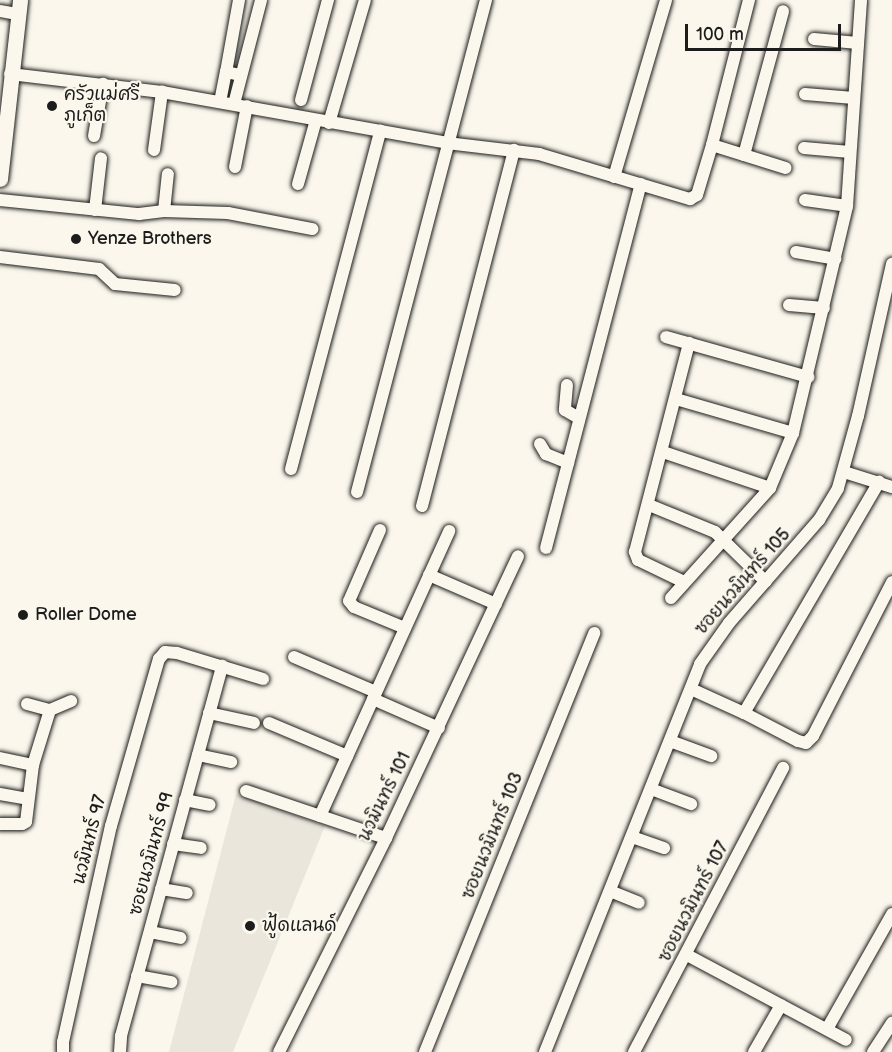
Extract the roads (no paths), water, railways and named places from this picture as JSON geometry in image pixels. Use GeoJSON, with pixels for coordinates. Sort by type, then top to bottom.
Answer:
{"type":"FeatureCollection","features":[{"type":"Feature","properties":{"kind":"street"},"geometry":{"type":"LineString","coordinates":[[220,102],[239,0]]}},
{"type":"Feature","properties":{"kind":"street"},"geometry":{"type":"LineString","coordinates":[[234,104],[261,0]]}},
{"type":"Feature","properties":{"kind":"street"},"geometry":{"type":"LineString","coordinates":[[301,100],[328,0]]}},
{"type":"Feature","properties":{"kind":"street"},"geometry":{"type":"LineString","coordinates":[[329,123],[366,0]]}},
{"type":"Feature","properties":{"kind":"street"},"geometry":{"type":"LineString","coordinates":[[357,492],[486,0]]}},
{"type":"Feature","properties":{"kind":"street"},"geometry":{"type":"LineString","coordinates":[[614,177],[666,0]]}},
{"type":"Feature","properties":{"kind":"street"},"geometry":{"type":"LineString","coordinates":[[10,74],[162,92],[329,123],[514,150],[551,157],[693,199],[697,195],[712,145],[749,0]]}},
{"type":"Feature","properties":{"kind":"street"},"geometry":{"type":"LineString","coordinates":[[671,598],[770,488],[793,434],[847,206],[861,0]]}},
{"type":"Feature","properties":{"kind":"street"},"geometry":{"type":"LineString","coordinates":[[0,11],[19,7],[4,108],[0,178]]}},
{"type":"Feature","properties":{"kind":"street"},"geometry":{"type":"LineString","coordinates":[[744,155],[783,11]]}},
{"type":"Feature","properties":{"kind":"street"},"geometry":{"type":"LineString","coordinates":[[235,23],[253,27]]}},
{"type":"Feature","properties":{"kind":"street"},"geometry":{"type":"LineString","coordinates":[[814,39],[858,43]]}},
{"type":"Feature","properties":{"kind":"street"},"geometry":{"type":"LineString","coordinates":[[226,72],[240,75]]}},
{"type":"Feature","properties":{"kind":"street"},"geometry":{"type":"LineString","coordinates":[[94,136],[103,84]]}},
{"type":"Feature","properties":{"kind":"street"},"geometry":{"type":"LineString","coordinates":[[154,150],[162,92]]}},
{"type":"Feature","properties":{"kind":"street"},"geometry":{"type":"LineString","coordinates":[[806,94],[854,98]]}},
{"type":"Feature","properties":{"kind":"street"},"geometry":{"type":"LineString","coordinates":[[235,167],[247,106]]}},
{"type":"Feature","properties":{"kind":"street"},"geometry":{"type":"LineString","coordinates":[[298,184],[316,120]]}},
{"type":"Feature","properties":{"kind":"street"},"geometry":{"type":"LineString","coordinates":[[291,468],[380,131]]}},
{"type":"Feature","properties":{"kind":"street"},"geometry":{"type":"LineString","coordinates":[[712,145],[786,168]]}},
{"type":"Feature","properties":{"kind":"street"},"geometry":{"type":"LineString","coordinates":[[804,148],[850,152]]}},
{"type":"Feature","properties":{"kind":"street"},"geometry":{"type":"LineString","coordinates":[[422,506],[514,150]]}},
{"type":"Feature","properties":{"kind":"street"},"geometry":{"type":"LineString","coordinates":[[95,210],[101,158]]}},
{"type":"Feature","properties":{"kind":"street"},"geometry":{"type":"LineString","coordinates":[[164,211],[168,174]]}},
{"type":"Feature","properties":{"kind":"street"},"geometry":{"type":"LineString","coordinates":[[546,548],[641,184]]}},
{"type":"Feature","properties":{"kind":"street"},"geometry":{"type":"LineString","coordinates":[[0,200],[139,214],[164,211],[228,213],[312,229]]}},
{"type":"Feature","properties":{"kind":"street"},"geometry":{"type":"LineString","coordinates":[[805,200],[847,206]]}},
{"type":"Feature","properties":{"kind":"street"},"geometry":{"type":"LineString","coordinates":[[796,252],[835,259]]}},
{"type":"Feature","properties":{"kind":"street"},"geometry":{"type":"LineString","coordinates":[[0,257],[99,269],[115,284],[175,290]]}},
{"type":"Feature","properties":{"kind":"street","name":"ซอยนวมินทร์ 105"},"geometry":{"type":"LineString","coordinates":[[545,1052],[707,651],[819,520],[838,488],[844,472],[892,264]]}},
{"type":"Feature","properties":{"kind":"street"},"geometry":{"type":"LineString","coordinates":[[789,305],[824,308]]}},
{"type":"Feature","properties":{"kind":"street"},"geometry":{"type":"LineString","coordinates":[[879,325],[892,329]]}},
{"type":"Feature","properties":{"kind":"street"},"geometry":{"type":"LineString","coordinates":[[666,337],[808,377]]}},
{"type":"Feature","properties":{"kind":"street"},"geometry":{"type":"LineString","coordinates":[[684,582],[636,557],[689,343]]}},
{"type":"Feature","properties":{"kind":"street"},"geometry":{"type":"LineString","coordinates":[[567,385],[565,410],[579,418]]}},
{"type":"Feature","properties":{"kind":"street"},"geometry":{"type":"LineString","coordinates":[[676,399],[793,434]]}},
{"type":"Feature","properties":{"kind":"street"},"geometry":{"type":"LineString","coordinates":[[540,444],[546,454],[568,464]]}},
{"type":"Feature","properties":{"kind":"street"},"geometry":{"type":"LineString","coordinates":[[663,452],[770,488]]}},
{"type":"Feature","properties":{"kind":"street"},"geometry":{"type":"LineString","coordinates":[[844,472],[892,487]]}},
{"type":"Feature","properties":{"kind":"street"},"geometry":{"type":"LineString","coordinates":[[744,713],[879,482]]}},
{"type":"Feature","properties":{"kind":"street"},"geometry":{"type":"LineString","coordinates":[[649,504],[705,527],[723,538],[766,582]]}},
{"type":"Feature","properties":{"kind":"street"},"geometry":{"type":"LineString","coordinates":[[380,530],[350,597],[350,603],[405,628]]}},
{"type":"Feature","properties":{"kind":"street"},"geometry":{"type":"LineString","coordinates":[[320,816],[449,531]]}},
{"type":"Feature","properties":{"kind":"street","name":"นวมินทร์ 101"},"geometry":{"type":"LineString","coordinates":[[279,1052],[386,838],[518,556]]}},
{"type":"Feature","properties":{"kind":"street"},"geometry":{"type":"LineString","coordinates":[[429,575],[496,604]]}},
{"type":"Feature","properties":{"kind":"street"},"geometry":{"type":"LineString","coordinates":[[691,689],[798,741],[809,741],[892,582]]}},
{"type":"Feature","properties":{"kind":"street","name":"ซอยนวมินทร์ 103"},"geometry":{"type":"LineString","coordinates":[[425,1052],[594,633]]}},
{"type":"Feature","properties":{"kind":"street","name":"นวมินทร์ 97"},"geometry":{"type":"LineString","coordinates":[[63,1052],[63,1042],[117,804],[159,659],[165,652],[177,653],[222,666]]}},
{"type":"Feature","properties":{"kind":"street"},"geometry":{"type":"LineString","coordinates":[[294,657],[439,728]]}},
{"type":"Feature","properties":{"kind":"street"},"geometry":{"type":"LineString","coordinates":[[222,666],[263,679]]}},
{"type":"Feature","properties":{"kind":"street","name":"ซอยนวมินทร์ 99"},"geometry":{"type":"LineString","coordinates":[[120,1052],[121,1036],[222,666]]}},
{"type":"Feature","properties":{"kind":"street"},"geometry":{"type":"LineString","coordinates":[[27,704],[50,710],[71,701]]}},
{"type":"Feature","properties":{"kind":"street"},"geometry":{"type":"LineString","coordinates":[[0,824],[26,822],[33,765],[50,710]]}},
{"type":"Feature","properties":{"kind":"street"},"geometry":{"type":"LineString","coordinates":[[209,712],[254,723]]}},
{"type":"Feature","properties":{"kind":"street"},"geometry":{"type":"LineString","coordinates":[[269,723],[347,756]]}},
{"type":"Feature","properties":{"kind":"street"},"geometry":{"type":"LineString","coordinates":[[670,741],[711,756]]}},
{"type":"Feature","properties":{"kind":"street"},"geometry":{"type":"LineString","coordinates":[[198,755],[231,762]]}},
{"type":"Feature","properties":{"kind":"street"},"geometry":{"type":"LineString","coordinates":[[0,758],[33,765]]}},
{"type":"Feature","properties":{"kind":"street","name":"ซอยนวมินทร์ 107"},"geometry":{"type":"LineString","coordinates":[[634,1052],[687,955],[783,768]]}},
{"type":"Feature","properties":{"kind":"street"},"geometry":{"type":"LineString","coordinates":[[651,789],[691,804]]}},
{"type":"Feature","properties":{"kind":"street"},"geometry":{"type":"LineString","coordinates":[[246,791],[386,838]]}},
{"type":"Feature","properties":{"kind":"street"},"geometry":{"type":"LineString","coordinates":[[0,794],[28,799]]}},
{"type":"Feature","properties":{"kind":"street"},"geometry":{"type":"LineString","coordinates":[[185,800],[210,805]]}},
{"type":"Feature","properties":{"kind":"street"},"geometry":{"type":"LineString","coordinates":[[632,837],[664,848]]}},
{"type":"Feature","properties":{"kind":"street"},"geometry":{"type":"LineString","coordinates":[[173,844],[201,848]]}},
{"type":"Feature","properties":{"kind":"street"},"geometry":{"type":"LineString","coordinates":[[161,889],[186,893]]}},
{"type":"Feature","properties":{"kind":"street"},"geometry":{"type":"LineString","coordinates":[[610,891],[639,903]]}},
{"type":"Feature","properties":{"kind":"street"},"geometry":{"type":"LineString","coordinates":[[827,1029],[892,914]]}},
{"type":"Feature","properties":{"kind":"street"},"geometry":{"type":"LineString","coordinates":[[150,932],[180,938]]}},
{"type":"Feature","properties":{"kind":"street"},"geometry":{"type":"LineString","coordinates":[[687,955],[846,1040]]}},
{"type":"Feature","properties":{"kind":"street"},"geometry":{"type":"LineString","coordinates":[[138,976],[171,981]]}},
{"type":"Feature","properties":{"kind":"street"},"geometry":{"type":"LineString","coordinates":[[754,1052],[780,1005]]}},
{"type":"Feature","properties":{"kind":"street"},"geometry":{"type":"LineString","coordinates":[[873,1052],[890,1030]]}},
{"type":"Feature","properties":{"kind":"place","name":"ครัวแม่ศรี ภูเก็ต"},"geometry":{"type":"Point","coordinates":[52,106]}},
{"type":"Feature","properties":{"kind":"place","name":"Yenze Brothers"},"geometry":{"type":"Point","coordinates":[76,239]}},
{"type":"Feature","properties":{"kind":"place","name":"Roller Dome"},"geometry":{"type":"Point","coordinates":[23,615]}},
{"type":"Feature","properties":{"kind":"place","name":"ฟู้ดแลนด์"},"geometry":{"type":"Point","coordinates":[250,926]}}]}
